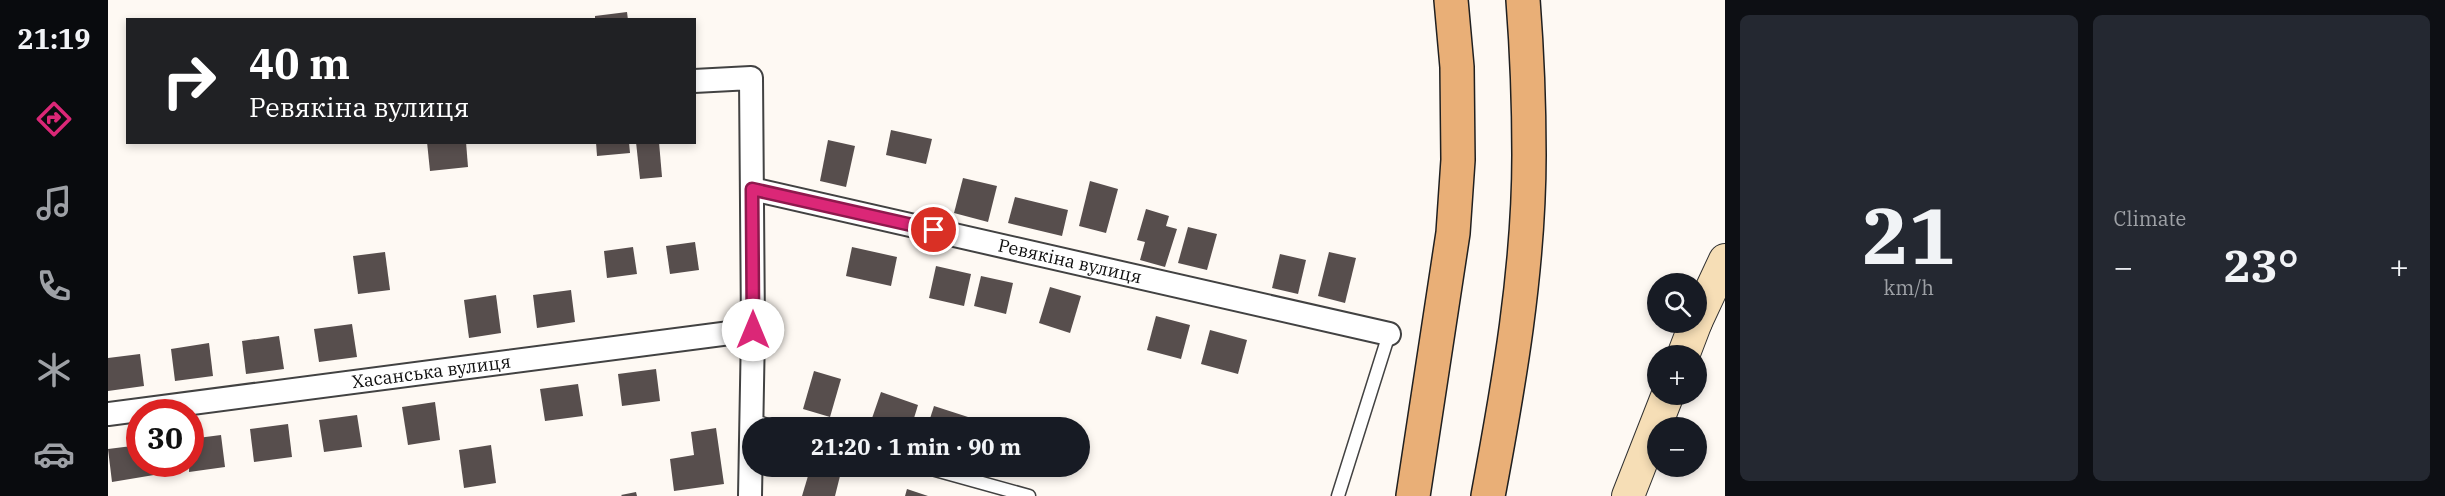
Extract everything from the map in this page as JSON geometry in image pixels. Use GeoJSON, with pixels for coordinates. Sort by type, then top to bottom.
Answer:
{"type":"FeatureCollection","features":[{"type":"Feature","properties":{"kind":"main road"},"geometry":{"type":"LineString","coordinates":[[1413,496],[1453,233],[1458,160],[1457,67],[1451,0]]}},
{"type":"Feature","properties":{"kind":"main road"},"geometry":{"type":"LineString","coordinates":[[1488,496],[1513,348],[1524,257],[1529,157],[1523,0]]}},
{"type":"Feature","properties":{"kind":"street"},"geometry":{"type":"LineString","coordinates":[[696,81],[751,78],[753,330],[751,417]]}},
{"type":"Feature","properties":{"kind":"street","name":"Ревякiна вулиця"},"geometry":{"type":"LineString","coordinates":[[752,189],[1389,334]]}},
{"type":"Feature","properties":{"kind":"street"},"geometry":{"type":"LineString","coordinates":[[1707,298],[1725,260]]}},
{"type":"Feature","properties":{"kind":"street","name":"Хасанська вулиця"},"geometry":{"type":"LineString","coordinates":[[108,414],[753,330]]}},
{"type":"Feature","properties":{"kind":"street"},"geometry":{"type":"LineString","coordinates":[[1628,496],[1664,405]]}},
{"type":"Feature","properties":{"kind":"street"},"geometry":{"type":"LineString","coordinates":[[750,477],[750,496]]}},
{"type":"Feature","properties":{"kind":"lane"},"geometry":{"type":"LineString","coordinates":[[1338,496],[1389,334]]}},
{"type":"Feature","properties":{"kind":"lane"},"geometry":{"type":"LineString","coordinates":[[961,477],[1029,496]]}},
{"type":"Feature","properties":{"kind":"building"},"geometry":{"type":"Polygon","coordinates":[[[627,12],[628,18],[595,18],[595,16],[627,12]]]}},
{"type":"Feature","properties":{"kind":"building"},"geometry":{"type":"Polygon","coordinates":[[[891,130],[932,139],[926,164],[886,155],[891,130]]]}},
{"type":"Feature","properties":{"kind":"building"},"geometry":{"type":"Polygon","coordinates":[[[828,140],[855,146],[846,187],[820,181],[828,140]]]}},
{"type":"Feature","properties":{"kind":"building"},"geometry":{"type":"Polygon","coordinates":[[[427,144],[466,144],[468,167],[430,171],[427,144]]]}},
{"type":"Feature","properties":{"kind":"building"},"geometry":{"type":"Polygon","coordinates":[[[596,144],[629,144],[630,153],[597,156],[596,144]]]}},
{"type":"Feature","properties":{"kind":"building"},"geometry":{"type":"Polygon","coordinates":[[[636,144],[659,144],[662,177],[640,179],[636,144]]]}},
{"type":"Feature","properties":{"kind":"building"},"geometry":{"type":"Polygon","coordinates":[[[963,178],[997,186],[988,222],[954,213],[963,178]]]}},
{"type":"Feature","properties":{"kind":"building"},"geometry":{"type":"Polygon","coordinates":[[[1090,181],[1118,189],[1106,233],[1079,226],[1090,181]]]}},
{"type":"Feature","properties":{"kind":"building"},"geometry":{"type":"Polygon","coordinates":[[[1015,197],[1068,210],[1062,236],[1008,223],[1015,197]]]}},
{"type":"Feature","properties":{"kind":"building"},"geometry":{"type":"Polygon","coordinates":[[[1146,209],[1169,216],[1166,226],[1177,229],[1165,267],[1140,260],[1145,242],[1137,240],[1146,209]]]}},
{"type":"Feature","properties":{"kind":"building"},"geometry":{"type":"Polygon","coordinates":[[[1188,227],[1217,234],[1207,270],[1178,263],[1188,227]]]}},
{"type":"Feature","properties":{"kind":"building"},"geometry":{"type":"Polygon","coordinates":[[[695,242],[699,270],[670,274],[666,246],[695,242]]]}},
{"type":"Feature","properties":{"kind":"building"},"geometry":{"type":"Polygon","coordinates":[[[633,247],[637,274],[607,278],[604,251],[633,247]]]}},
{"type":"Feature","properties":{"kind":"building"},"geometry":{"type":"Polygon","coordinates":[[[852,247],[897,257],[891,286],[846,276],[852,247]]]}},
{"type":"Feature","properties":{"kind":"building"},"geometry":{"type":"Polygon","coordinates":[[[385,252],[390,290],[358,294],[353,256],[385,252]]]}},
{"type":"Feature","properties":{"kind":"building"},"geometry":{"type":"Polygon","coordinates":[[[1329,252],[1356,258],[1345,303],[1318,296],[1329,252]]]}},
{"type":"Feature","properties":{"kind":"building"},"geometry":{"type":"Polygon","coordinates":[[[1280,254],[1306,260],[1298,294],[1272,288],[1280,254]]]}},
{"type":"Feature","properties":{"kind":"building"},"geometry":{"type":"Polygon","coordinates":[[[936,266],[971,274],[964,306],[929,298],[936,266]]]}},
{"type":"Feature","properties":{"kind":"building"},"geometry":{"type":"Polygon","coordinates":[[[981,276],[1013,283],[1006,314],[974,306],[981,276]]]}},
{"type":"Feature","properties":{"kind":"building"},"geometry":{"type":"Polygon","coordinates":[[[1050,287],[1081,296],[1070,333],[1039,323],[1050,287]]]}},
{"type":"Feature","properties":{"kind":"building"},"geometry":{"type":"Polygon","coordinates":[[[571,290],[575,322],[537,328],[533,295],[571,290]]]}},
{"type":"Feature","properties":{"kind":"building"},"geometry":{"type":"Polygon","coordinates":[[[496,295],[501,333],[469,338],[464,300],[496,295]]]}},
{"type":"Feature","properties":{"kind":"building"},"geometry":{"type":"Polygon","coordinates":[[[1156,316],[1190,325],[1181,359],[1147,350],[1156,316]]]}},
{"type":"Feature","properties":{"kind":"building"},"geometry":{"type":"Polygon","coordinates":[[[352,324],[357,357],[319,362],[314,329],[352,324]]]}},
{"type":"Feature","properties":{"kind":"building"},"geometry":{"type":"Polygon","coordinates":[[[1210,330],[1247,340],[1238,374],[1201,364],[1210,330]]]}},
{"type":"Feature","properties":{"kind":"building"},"geometry":{"type":"Polygon","coordinates":[[[279,336],[284,369],[246,374],[242,341],[279,336]]]}},
{"type":"Feature","properties":{"kind":"building"},"geometry":{"type":"Polygon","coordinates":[[[209,343],[213,376],[175,381],[171,349],[209,343]]]}},
{"type":"Feature","properties":{"kind":"building"},"geometry":{"type":"Polygon","coordinates":[[[140,354],[144,386],[108,391],[108,358],[140,354]]]}},
{"type":"Feature","properties":{"kind":"building"},"geometry":{"type":"Polygon","coordinates":[[[656,369],[660,401],[622,406],[618,374],[656,369]]]}},
{"type":"Feature","properties":{"kind":"building"},"geometry":{"type":"Polygon","coordinates":[[[814,371],[841,379],[830,417],[803,409],[814,371]]]}},
{"type":"Feature","properties":{"kind":"building"},"geometry":{"type":"Polygon","coordinates":[[[578,384],[583,416],[545,421],[540,389],[578,384]]]}},
{"type":"Feature","properties":{"kind":"building"},"geometry":{"type":"Polygon","coordinates":[[[881,392],[918,405],[914,417],[872,417],[881,392]]]}},
{"type":"Feature","properties":{"kind":"building"},"geometry":{"type":"Polygon","coordinates":[[[435,402],[440,440],[408,445],[402,407],[435,402]]]}},
{"type":"Feature","properties":{"kind":"building"},"geometry":{"type":"Polygon","coordinates":[[[934,406],[968,417],[930,417],[934,406]]]}},
{"type":"Feature","properties":{"kind":"building"},"geometry":{"type":"Polygon","coordinates":[[[357,415],[362,447],[324,452],[319,420],[357,415]]]}},
{"type":"Feature","properties":{"kind":"building"},"geometry":{"type":"Polygon","coordinates":[[[288,424],[292,457],[254,462],[250,429],[288,424]]]}},
{"type":"Feature","properties":{"kind":"building"},"geometry":{"type":"Polygon","coordinates":[[[716,428],[724,484],[674,491],[670,459],[694,455],[691,432],[716,428]]]}},
{"type":"Feature","properties":{"kind":"building"},"geometry":{"type":"Polygon","coordinates":[[[221,435],[225,467],[204,470],[204,437],[221,435]]]}},
{"type":"Feature","properties":{"kind":"building"},"geometry":{"type":"Polygon","coordinates":[[[491,445],[496,483],[464,488],[459,450],[491,445]]]}},
{"type":"Feature","properties":{"kind":"building"},"geometry":{"type":"Polygon","coordinates":[[[126,447],[126,477],[142,477],[112,482],[108,449],[126,447]]]}},
{"type":"Feature","properties":{"kind":"building"},"geometry":{"type":"Polygon","coordinates":[[[808,477],[840,477],[835,496],[802,496],[808,477]]]}},
{"type":"Feature","properties":{"kind":"building"},"geometry":{"type":"Polygon","coordinates":[[[907,489],[928,496],[905,496],[907,489]]]}},
{"type":"Feature","properties":{"kind":"building"},"geometry":{"type":"Polygon","coordinates":[[[636,492],[637,496],[621,495],[636,492]]]}},
{"type":"Feature","properties":{"kind":"route"},"geometry":{"type":"LineString","coordinates":[[753,330],[752,189],[934,230]]}}]}
